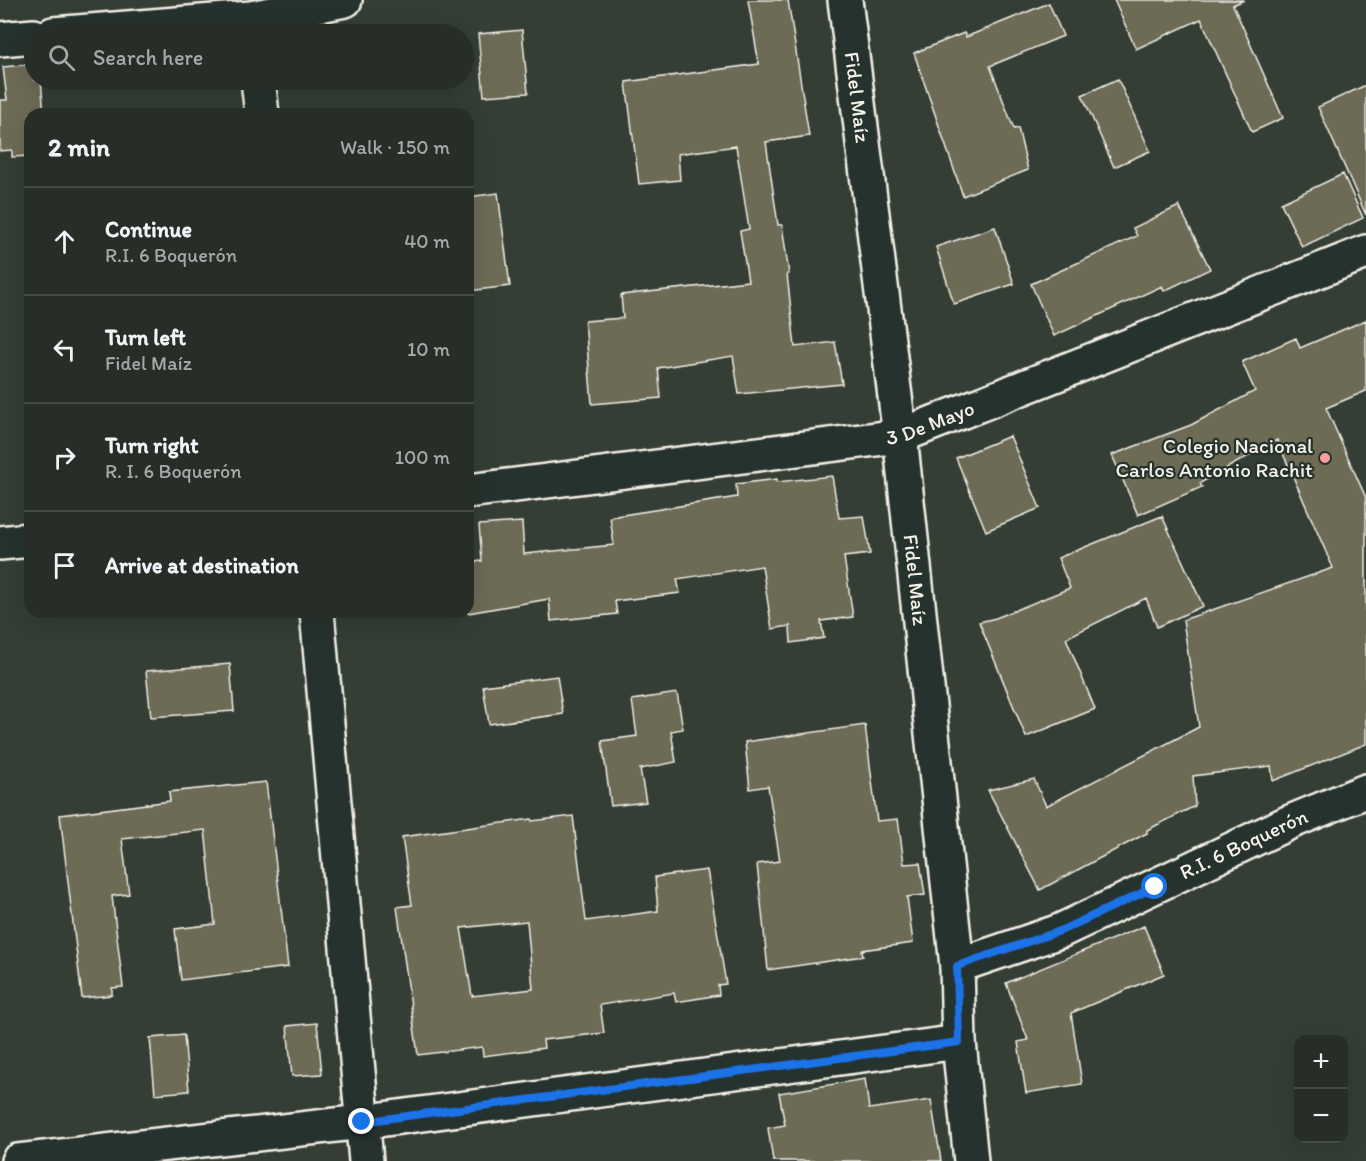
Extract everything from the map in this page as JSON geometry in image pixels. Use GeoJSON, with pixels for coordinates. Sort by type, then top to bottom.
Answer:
{"type":"FeatureCollection","features":[{"type":"Feature","properties":{"kind":"street"},"geometry":{"type":"LineString","coordinates":[[169,24],[251,17],[345,0]]}},
{"type":"Feature","properties":{"kind":"street","name":"Fidel Maíz"},"geometry":{"type":"LineString","coordinates":[[845,0],[900,436],[957,966],[959,1042],[971,1161]]}},
{"type":"Feature","properties":{"kind":"street"},"geometry":{"type":"LineString","coordinates":[[0,39],[24,37]]}},
{"type":"Feature","properties":{"kind":"street"},"geometry":{"type":"LineString","coordinates":[[259,90],[261,108]]}},
{"type":"Feature","properties":{"kind":"street","name":"3 De Mayo"},"geometry":{"type":"LineString","coordinates":[[474,490],[900,436],[1366,252]]}},
{"type":"Feature","properties":{"kind":"street"},"geometry":{"type":"LineString","coordinates":[[0,543],[24,541]]}},
{"type":"Feature","properties":{"kind":"street"},"geometry":{"type":"LineString","coordinates":[[318,618],[366,1161]]}},
{"type":"Feature","properties":{"kind":"street","name":"R.I. 6 Boquerón"},"geometry":{"type":"LineString","coordinates":[[957,966],[1060,931],[1290,822],[1366,791]]}},
{"type":"Feature","properties":{"kind":"street"},"geometry":{"type":"LineString","coordinates":[[18,1161],[362,1122],[959,1042]]}},
{"type":"Feature","properties":{"kind":"building"},"geometry":{"type":"Polygon","coordinates":[[[748,0],[788,0],[809,136],[766,142],[778,225],[782,225],[789,274],[787,274],[795,347],[835,342],[842,384],[739,394],[733,356],[658,368],[661,398],[592,404],[585,321],[623,318],[621,295],[748,281],[740,231],[749,229],[736,146],[678,154],[680,180],[639,184],[626,82],[759,64],[748,0]]]}},
{"type":"Feature","properties":{"kind":"building"},"geometry":{"type":"Polygon","coordinates":[[[1114,0],[1244,0],[1233,5],[1283,118],[1252,132],[1201,19],[1136,49],[1114,0]]]}},
{"type":"Feature","properties":{"kind":"building"},"geometry":{"type":"Polygon","coordinates":[[[1049,3],[1063,36],[990,66],[1014,129],[1018,128],[1028,170],[963,196],[914,53],[964,33],[966,37],[1049,3]]]}},
{"type":"Feature","properties":{"kind":"building"},"geometry":{"type":"Polygon","coordinates":[[[522,30],[528,93],[484,96],[478,34],[522,30]]]}},
{"type":"Feature","properties":{"kind":"building"},"geometry":{"type":"Polygon","coordinates":[[[24,65],[24,90],[42,90],[43,108],[24,108],[24,156],[12,157],[12,150],[0,151],[0,100],[7,100],[3,67],[24,65]]]}},
{"type":"Feature","properties":{"kind":"building"},"geometry":{"type":"Polygon","coordinates":[[[1118,79],[1150,151],[1114,167],[1082,95],[1118,79]]]}},
{"type":"Feature","properties":{"kind":"building"},"geometry":{"type":"Polygon","coordinates":[[[1366,85],[1366,215],[1318,107],[1366,85]]]}},
{"type":"Feature","properties":{"kind":"building"},"geometry":{"type":"Polygon","coordinates":[[[1343,174],[1363,218],[1302,247],[1281,203],[1343,174]]]}},
{"type":"Feature","properties":{"kind":"building"},"geometry":{"type":"Polygon","coordinates":[[[498,193],[510,286],[474,290],[474,196],[498,193]]]}},
{"type":"Feature","properties":{"kind":"building"},"geometry":{"type":"Polygon","coordinates":[[[1179,206],[1210,269],[1164,291],[1162,286],[1054,336],[1031,284],[1137,236],[1133,228],[1179,206]]]}},
{"type":"Feature","properties":{"kind":"building"},"geometry":{"type":"Polygon","coordinates":[[[995,227],[1014,284],[954,304],[936,247],[995,227]]]}},
{"type":"Feature","properties":{"kind":"building"},"geometry":{"type":"Polygon","coordinates":[[[1366,320],[1366,391],[1326,408],[1366,498],[1366,744],[1273,781],[1271,766],[1193,776],[1195,806],[1040,890],[988,790],[1034,779],[1046,806],[1199,727],[1183,620],[1333,568],[1277,440],[1200,483],[1202,487],[1138,515],[1112,455],[1191,425],[1255,391],[1242,362],[1296,338],[1300,348],[1366,320]]]}},
{"type":"Feature","properties":{"kind":"building"},"geometry":{"type":"Polygon","coordinates":[[[1010,436],[1040,508],[986,531],[956,458],[1010,436]]]}},
{"type":"Feature","properties":{"kind":"building"},"geometry":{"type":"Polygon","coordinates":[[[832,476],[839,518],[864,516],[870,554],[844,557],[853,617],[821,621],[824,638],[791,643],[790,626],[772,629],[762,566],[677,579],[680,593],[615,601],[617,614],[551,621],[549,599],[474,612],[474,562],[482,561],[479,525],[522,522],[524,554],[614,545],[610,517],[737,497],[736,484],[777,479],[777,482],[832,476]]]}},
{"type":"Feature","properties":{"kind":"building"},"geometry":{"type":"Polygon","coordinates":[[[1162,516],[1203,606],[1157,627],[1146,598],[1066,638],[1095,709],[1026,737],[979,622],[996,618],[1070,588],[1058,558],[1162,516]]]}},
{"type":"Feature","properties":{"kind":"building"},"geometry":{"type":"Polygon","coordinates":[[[230,664],[234,711],[151,717],[146,671],[230,664]]]}},
{"type":"Feature","properties":{"kind":"building"},"geometry":{"type":"Polygon","coordinates":[[[557,676],[563,714],[489,724],[483,686],[557,676]]]}},
{"type":"Feature","properties":{"kind":"building"},"geometry":{"type":"Polygon","coordinates":[[[677,693],[683,729],[671,731],[676,762],[640,769],[646,802],[611,806],[602,741],[637,736],[632,700],[677,693]]]}},
{"type":"Feature","properties":{"kind":"building"},"geometry":{"type":"Polygon","coordinates":[[[865,725],[877,821],[898,819],[904,864],[920,863],[925,895],[907,897],[913,943],[862,950],[863,956],[768,970],[757,864],[780,861],[768,786],[750,789],[745,742],[865,725]]]}},
{"type":"Feature","properties":{"kind":"building"},"geometry":{"type":"Polygon","coordinates":[[[266,782],[288,967],[181,980],[175,929],[215,924],[205,830],[122,839],[129,894],[112,896],[123,987],[112,988],[112,995],[82,998],[60,815],[170,801],[169,792],[266,782]]]}},
{"type":"Feature","properties":{"kind":"building"},"geometry":{"type":"Polygon","coordinates":[[[573,816],[586,921],[658,911],[655,877],[707,870],[726,984],[718,985],[719,995],[676,1002],[674,993],[600,1005],[604,1033],[543,1040],[544,1048],[483,1056],[482,1047],[418,1055],[397,907],[412,905],[402,837],[531,819],[532,821],[573,816]],[[527,921],[461,928],[472,996],[533,989],[527,921]]]}},
{"type":"Feature","properties":{"kind":"building"},"geometry":{"type":"Polygon","coordinates":[[[1144,926],[1164,974],[1071,1013],[1082,1084],[1026,1093],[1018,1042],[1028,1040],[1006,983],[1144,926]]]}},
{"type":"Feature","properties":{"kind":"building"},"geometry":{"type":"Polygon","coordinates":[[[317,1023],[322,1074],[292,1076],[287,1026],[317,1023]]]}},
{"type":"Feature","properties":{"kind":"building"},"geometry":{"type":"Polygon","coordinates":[[[184,1035],[189,1091],[155,1094],[150,1038],[184,1035]]]}},
{"type":"Feature","properties":{"kind":"building"},"geometry":{"type":"Polygon","coordinates":[[[865,1079],[869,1109],[931,1100],[941,1161],[773,1161],[768,1128],[785,1125],[779,1093],[865,1079]]]}},
{"type":"Feature","properties":{"kind":"place","name":"Colegio Nacional Carlos Antonio Rachit"},"geometry":{"type":"Point","coordinates":[1325,458]}},
{"type":"Feature","properties":{"kind":"route"},"geometry":{"type":"LineString","coordinates":[[362,1122],[959,1042],[957,966],[1060,931],[1155,887]]}}]}
